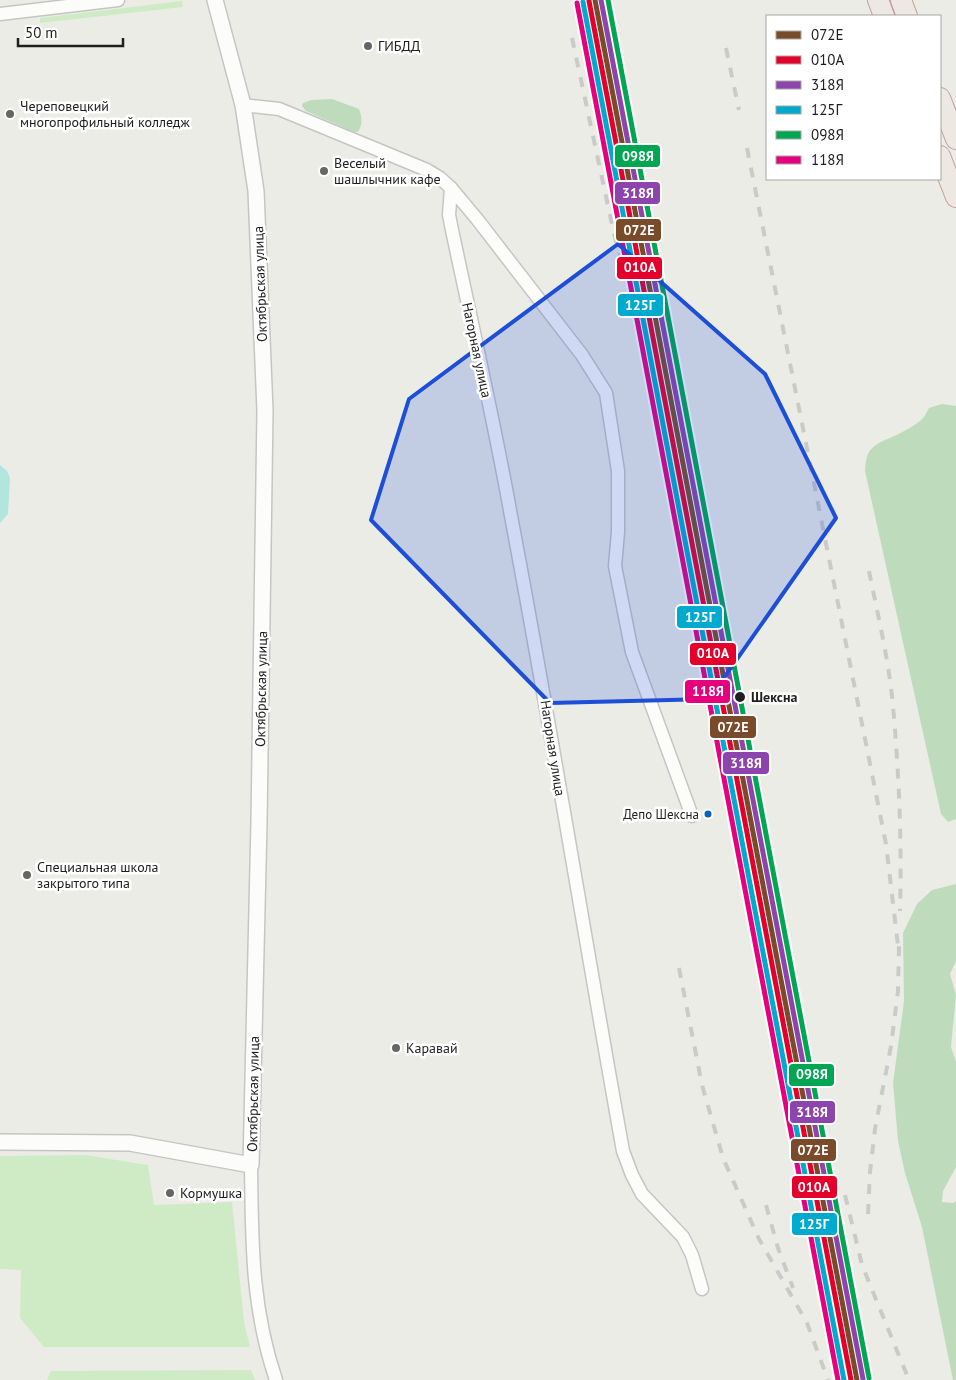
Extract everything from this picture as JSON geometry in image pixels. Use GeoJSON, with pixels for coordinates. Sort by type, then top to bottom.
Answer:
{"type":"FeatureCollection","features":[{"type":"Feature","properties":{"kind":"highway"},"geometry":{"type":"LineString","coordinates":[[878,0],[884,15]]}},
{"type":"Feature","properties":{"kind":"highway"},"geometry":{"type":"LineString","coordinates":[[901,0],[908,15]]}},
{"type":"Feature","properties":{"kind":"highway"},"geometry":{"type":"LineString","coordinates":[[941,101],[956,139]]}},
{"type":"Feature","properties":{"kind":"highway"},"geometry":{"type":"LineString","coordinates":[[941,159],[956,197]]}},
{"type":"Feature","properties":{"kind":"street"},"geometry":{"type":"LineString","coordinates":[[0,14],[118,0]]}},
{"type":"Feature","properties":{"kind":"street","name":"Октябрьская улица"},"geometry":{"type":"LineString","coordinates":[[215,0],[243,105],[256,191],[265,411],[260,822],[251,1164],[252,1246],[256,1292],[268,1355],[276,1380]]}},
{"type":"Feature","properties":{"kind":"street"},"geometry":{"type":"LineString","coordinates":[[243,105],[279,109],[427,170],[440,178],[451,188],[582,355],[606,393],[618,471],[618,532],[615,566],[632,652],[692,816]]}},
{"type":"Feature","properties":{"kind":"street","name":"Нагорная улица"},"geometry":{"type":"LineString","coordinates":[[451,188],[449,215],[511,513],[552,735],[567,835],[623,1152],[642,1194],[683,1237],[692,1255],[702,1289]]}},
{"type":"Feature","properties":{"kind":"street"},"geometry":{"type":"LineString","coordinates":[[0,1142],[130,1143],[251,1164]]}},
{"type":"Feature","properties":{"kind":"highlighted area"},"geometry":{"type":"Polygon","coordinates":[[[618,244],[765,374],[836,518],[709,699],[550,703],[371,520],[409,399],[618,244]]]}},
{"type":"Feature","properties":{"kind":"green space"},"geometry":{"type":"Polygon","coordinates":[[[182,1],[183,7],[40,23],[40,18],[182,1]]]}},
{"type":"Feature","properties":{"kind":"green space"},"geometry":{"type":"Polygon","coordinates":[[[332,99],[359,109],[362,120],[358,132],[306,111],[302,106],[303,103],[311,100],[332,99]]]}},
{"type":"Feature","properties":{"kind":"green space"},"geometry":{"type":"Polygon","coordinates":[[[942,404],[956,406],[956,819],[948,822],[941,814],[865,471],[867,457],[875,445],[903,432],[923,418],[929,408],[942,404]]]}},
{"type":"Feature","properties":{"kind":"green space"},"geometry":{"type":"Polygon","coordinates":[[[956,884],[956,961],[950,974],[956,995],[951,1047],[956,1062],[956,1167],[943,1191],[942,1202],[953,1203],[956,1201],[956,1380],[953,1380],[922,1227],[905,1173],[898,1141],[893,1083],[904,1001],[903,933],[917,904],[932,890],[956,884]]]}},
{"type":"Feature","properties":{"kind":"green space"},"geometry":{"type":"Polygon","coordinates":[[[85,1155],[148,1165],[154,1205],[232,1202],[244,1322],[250,1347],[44,1347],[20,1318],[21,1270],[0,1269],[0,1156],[85,1155]]]}},
{"type":"Feature","properties":{"kind":"green space"},"geometry":{"type":"Polygon","coordinates":[[[251,1370],[255,1380],[47,1380],[51,1371],[251,1370]]]}},
{"type":"Feature","properties":{"kind":"shaded area"},"geometry":{"type":"Polygon","coordinates":[[[0,465],[7,471],[10,478],[8,514],[0,523],[0,465]]]}},
{"type":"Feature","properties":{"kind":"railway"},"geometry":{"type":"LineString","coordinates":[[572,38],[614,234],[650,359]]}},
{"type":"Feature","properties":{"kind":"railway"},"geometry":{"type":"LineString","coordinates":[[726,48],[739,110]]}},
{"type":"Feature","properties":{"kind":"railway"},"geometry":{"type":"LineString","coordinates":[[747,148],[886,844],[899,954]]}},
{"type":"Feature","properties":{"kind":"railway"},"geometry":{"type":"LineString","coordinates":[[869,571],[886,655],[893,706],[900,809],[900,911]]}},
{"type":"Feature","properties":{"kind":"railway"},"geometry":{"type":"LineString","coordinates":[[868,1214],[875,1129],[891,1046],[898,991],[899,946]]}},
{"type":"Feature","properties":{"kind":"railway"},"geometry":{"type":"LineString","coordinates":[[679,968],[702,1085],[723,1158],[759,1239],[807,1323],[828,1380]]}},
{"type":"Feature","properties":{"kind":"railway"},"geometry":{"type":"LineString","coordinates":[[845,1195],[862,1265],[909,1380]]}},
{"type":"Feature","properties":{"kind":"railway"},"geometry":{"type":"LineString","coordinates":[[766,1205],[778,1248],[793,1288]]}},
{"type":"Feature","properties":{"kind":"transit line","name":"072Е"},"geometry":{"type":"LineString","coordinates":[[595,0],[857,1380]]}},
{"type":"Feature","properties":{"kind":"transit line","name":"318Я"},"geometry":{"type":"LineString","coordinates":[[601,0],[863,1379]]}},
{"type":"Feature","properties":{"kind":"transit line","name":"098Я"},"geometry":{"type":"LineString","coordinates":[[608,0],[869,1378]]}},
{"type":"Feature","properties":{"kind":"transit line","name":"010А"},"geometry":{"type":"LineString","coordinates":[[589,1],[851,1380]]}},
{"type":"Feature","properties":{"kind":"transit line","name":"125Г"},"geometry":{"type":"LineString","coordinates":[[583,2],[844,1380]]}},
{"type":"Feature","properties":{"kind":"transit line","name":"118Я"},"geometry":{"type":"LineString","coordinates":[[577,3],[838,1380]]}},
{"type":"Feature","properties":{"kind":"place","name":"ГИБДД"},"geometry":{"type":"Point","coordinates":[368,46]}},
{"type":"Feature","properties":{"kind":"place","name":"Череповецкий многопрофильный колледж"},"geometry":{"type":"Point","coordinates":[10,114]}},
{"type":"Feature","properties":{"kind":"place","name":"Веселый шашлычник кафе"},"geometry":{"type":"Point","coordinates":[324,171]}},
{"type":"Feature","properties":{"kind":"place","name":"Шексна"},"geometry":{"type":"Point","coordinates":[740,697]}},
{"type":"Feature","properties":{"kind":"place","name":"Депо Шексна"},"geometry":{"type":"Point","coordinates":[708,814]}},
{"type":"Feature","properties":{"kind":"place","name":"Специальная школа закрытого типа"},"geometry":{"type":"Point","coordinates":[27,875]}},
{"type":"Feature","properties":{"kind":"place","name":"Каравай"},"geometry":{"type":"Point","coordinates":[396,1048]}},
{"type":"Feature","properties":{"kind":"place","name":"Кормушка"},"geometry":{"type":"Point","coordinates":[170,1193]}}]}
